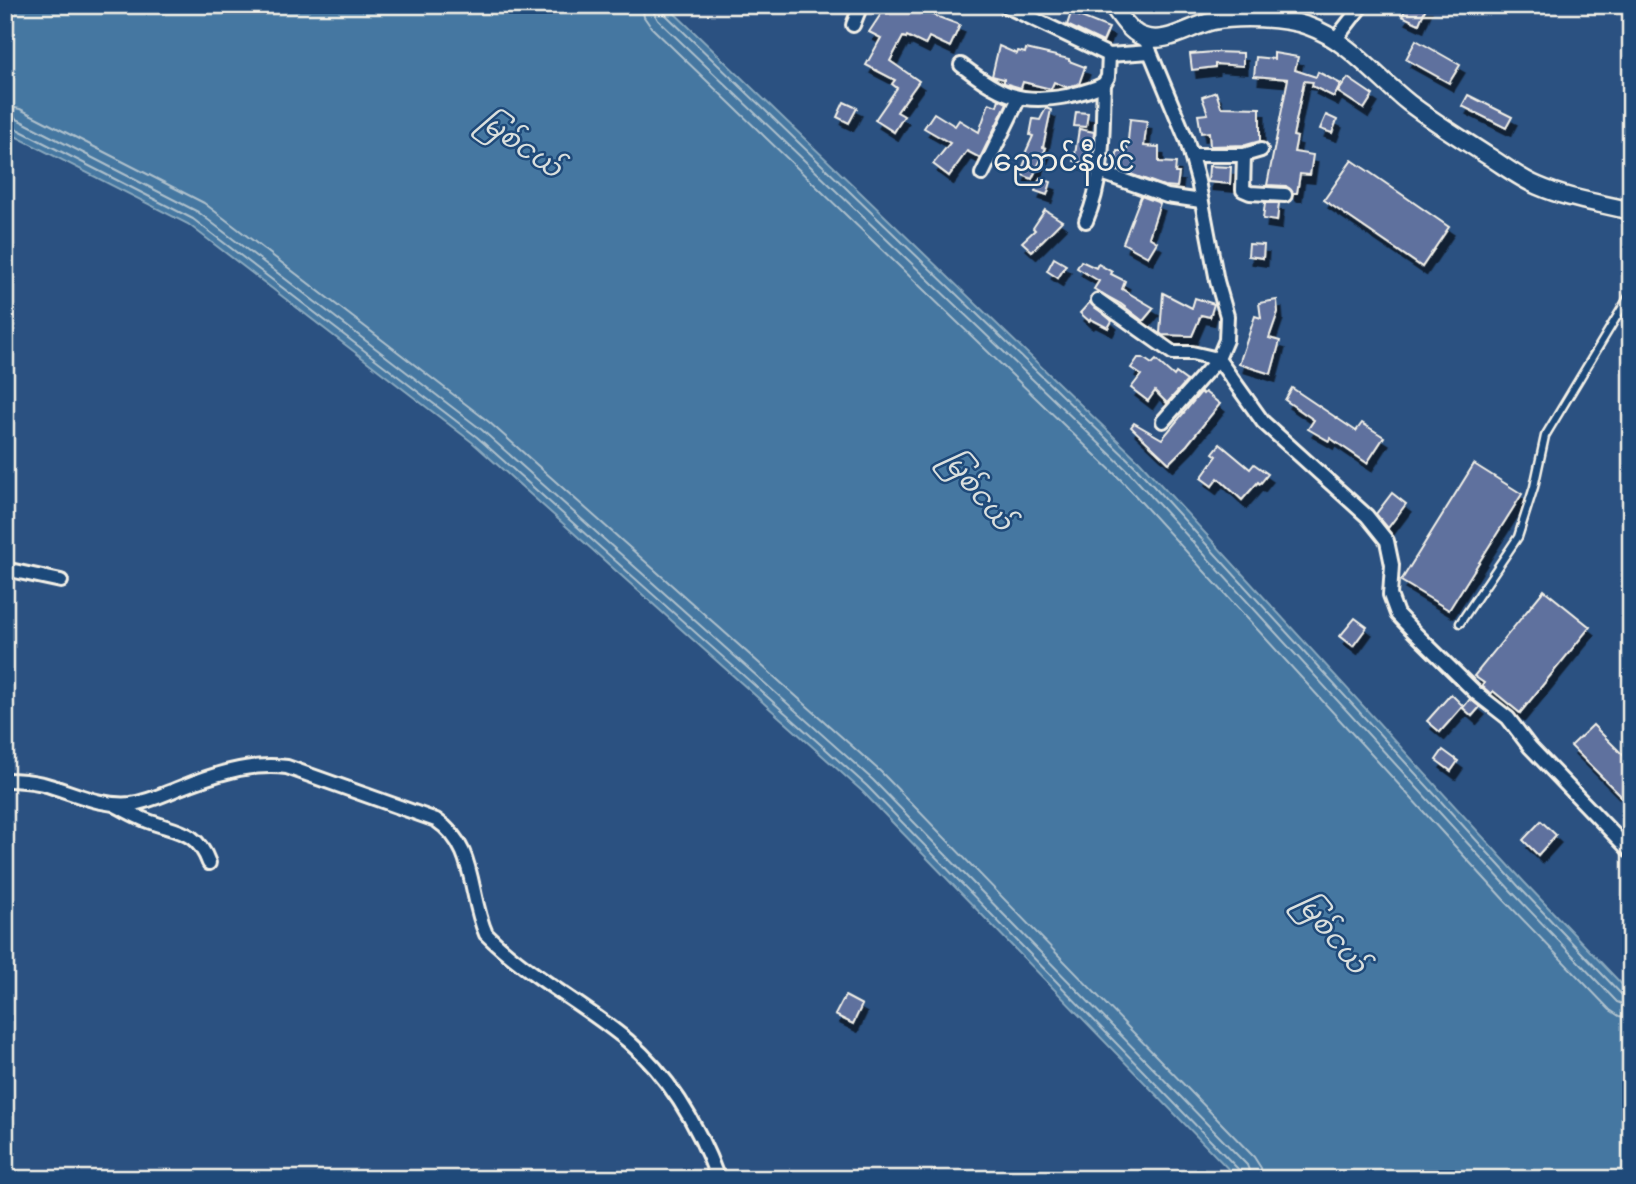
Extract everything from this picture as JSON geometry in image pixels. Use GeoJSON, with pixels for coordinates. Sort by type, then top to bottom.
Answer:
{"type":"FeatureCollection","features":[{"type":"Feature","properties":{"kind":"street"},"geometry":{"type":"LineString","coordinates":[[853,25],[861,5]]}},
{"type":"Feature","properties":{"kind":"street"},"geometry":{"type":"LineString","coordinates":[[1004,5],[1109,55],[1212,21],[1266,20],[1310,27],[1335,40],[1420,111],[1537,186],[1588,202],[1631,211]]}},
{"type":"Feature","properties":{"kind":"street"},"geometry":{"type":"LineString","coordinates":[[1112,5],[1128,26],[1147,44],[1187,141],[1227,316],[1226,340],[1218,359],[1163,421]]}},
{"type":"Feature","properties":{"kind":"street"},"geometry":{"type":"LineString","coordinates":[[1335,40],[1363,5]]}},
{"type":"Feature","properties":{"kind":"street"},"geometry":{"type":"LineString","coordinates":[[1086,221],[1100,172],[1104,84],[1108,77],[1109,55]]}},
{"type":"Feature","properties":{"kind":"street"},"geometry":{"type":"LineString","coordinates":[[961,65],[994,88],[1019,98],[1034,100],[1059,97],[1104,84]]}},
{"type":"Feature","properties":{"kind":"street"},"geometry":{"type":"LineString","coordinates":[[982,174],[1019,98]]}},
{"type":"Feature","properties":{"kind":"street"},"geometry":{"type":"LineString","coordinates":[[1191,155],[1244,155],[1261,150]]}},
{"type":"Feature","properties":{"kind":"street"},"geometry":{"type":"LineString","coordinates":[[1244,155],[1243,190],[1250,193],[1286,195]]}},
{"type":"Feature","properties":{"kind":"street"},"geometry":{"type":"LineString","coordinates":[[1100,172],[1167,196],[1201,201]]}},
{"type":"Feature","properties":{"kind":"street"},"geometry":{"type":"LineString","coordinates":[[1098,300],[1173,353],[1192,353],[1218,359],[1264,422],[1367,516],[1387,541],[1392,565],[1390,595],[1397,614],[1476,693],[1508,718],[1530,747],[1631,852]]}},
{"type":"Feature","properties":{"kind":"street"},"geometry":{"type":"LineString","coordinates":[[5,569],[61,581]]}},
{"type":"Feature","properties":{"kind":"street"},"geometry":{"type":"LineString","coordinates":[[5,780],[42,784],[86,799],[113,804],[145,802],[192,783],[257,765],[287,766],[436,820],[454,834],[464,854],[471,873],[477,912],[486,934],[637,1050],[664,1079],[685,1109],[701,1136],[718,1179]]}},
{"type":"Feature","properties":{"kind":"street"},"geometry":{"type":"LineString","coordinates":[[113,804],[144,820],[191,835],[204,849],[209,863]]}},
{"type":"Feature","properties":{"kind":"lane"},"geometry":{"type":"LineString","coordinates":[[1460,623],[1518,537],[1534,487],[1545,436],[1631,293]]}},
{"type":"Feature","properties":{"kind":"water","name":"မြစ်ငယ်"},"geometry":{"type":"Polygon","coordinates":[[[5,5],[666,5],[1140,462],[1525,883],[1631,994],[1631,1179],[1238,1179],[862,791],[472,442],[188,224],[5,131],[5,5]]]}},
{"type":"Feature","properties":{"kind":"building"},"geometry":{"type":"Polygon","coordinates":[[[887,5],[906,5],[960,25],[950,47],[929,37],[925,45],[907,36],[903,37],[890,61],[919,81],[897,112],[904,116],[894,132],[875,120],[897,88],[892,84],[895,80],[866,65],[881,38],[869,32],[887,5]]]}},
{"type":"Feature","properties":{"kind":"building"},"geometry":{"type":"Polygon","coordinates":[[[1408,5],[1427,5],[1419,24],[1402,16],[1408,5]]]}},
{"type":"Feature","properties":{"kind":"building"},"geometry":{"type":"Polygon","coordinates":[[[1071,13],[1109,28],[1103,42],[1067,25],[1071,13]]]}},
{"type":"Feature","properties":{"kind":"building"},"geometry":{"type":"Polygon","coordinates":[[[1416,40],[1460,65],[1449,83],[1406,59],[1416,40]]]}},
{"type":"Feature","properties":{"kind":"building"},"geometry":{"type":"Polygon","coordinates":[[[999,46],[1017,54],[1018,51],[1025,53],[1026,49],[1069,59],[1085,67],[1079,84],[1066,87],[1054,82],[1051,89],[1023,82],[1021,88],[1004,83],[1004,79],[992,76],[999,46]]]}},
{"type":"Feature","properties":{"kind":"building"},"geometry":{"type":"Polygon","coordinates":[[[1243,53],[1243,66],[1215,64],[1215,67],[1192,70],[1190,54],[1243,53]]]}},
{"type":"Feature","properties":{"kind":"building"},"geometry":{"type":"Polygon","coordinates":[[[1274,53],[1298,57],[1295,70],[1316,77],[1318,72],[1341,84],[1334,97],[1312,86],[1313,82],[1304,81],[1293,136],[1297,137],[1294,152],[1313,155],[1310,175],[1300,174],[1297,193],[1293,193],[1286,186],[1267,185],[1288,79],[1254,76],[1256,57],[1274,59],[1274,53]]]}},
{"type":"Feature","properties":{"kind":"building"},"geometry":{"type":"Polygon","coordinates":[[[1348,78],[1373,95],[1364,109],[1338,92],[1348,78]]]}},
{"type":"Feature","properties":{"kind":"building"},"geometry":{"type":"Polygon","coordinates":[[[1216,92],[1221,107],[1260,108],[1260,141],[1246,145],[1210,146],[1209,132],[1201,133],[1198,115],[1208,114],[1202,97],[1216,92]]]}},
{"type":"Feature","properties":{"kind":"building"},"geometry":{"type":"Polygon","coordinates":[[[1468,95],[1512,117],[1506,128],[1462,106],[1468,95]]]}},
{"type":"Feature","properties":{"kind":"building"},"geometry":{"type":"Polygon","coordinates":[[[999,99],[1007,103],[980,158],[967,151],[949,176],[933,164],[950,143],[924,128],[934,113],[955,126],[959,120],[979,132],[989,103],[997,106],[999,99]]]}},
{"type":"Feature","properties":{"kind":"building"},"geometry":{"type":"Polygon","coordinates":[[[844,102],[857,108],[849,123],[837,117],[844,102]]]}},
{"type":"Feature","properties":{"kind":"building"},"geometry":{"type":"Polygon","coordinates":[[[1046,108],[1051,110],[1043,147],[1046,148],[1032,179],[1020,174],[1033,136],[1030,135],[1033,119],[1040,120],[1046,108]]]}},
{"type":"Feature","properties":{"kind":"building"},"geometry":{"type":"Polygon","coordinates":[[[1076,112],[1088,113],[1086,127],[1074,126],[1076,112]]]}},
{"type":"Feature","properties":{"kind":"building"},"geometry":{"type":"Polygon","coordinates":[[[1326,115],[1337,120],[1332,133],[1320,129],[1326,115]]]}},
{"type":"Feature","properties":{"kind":"building"},"geometry":{"type":"Polygon","coordinates":[[[1130,119],[1147,121],[1144,146],[1159,147],[1159,162],[1176,163],[1175,173],[1179,173],[1177,187],[1164,186],[1116,169],[1117,151],[1127,151],[1130,119]]]}},
{"type":"Feature","properties":{"kind":"building"},"geometry":{"type":"Polygon","coordinates":[[[1079,129],[1094,132],[1091,164],[1074,161],[1079,129]]]}},
{"type":"Feature","properties":{"kind":"building"},"geometry":{"type":"Polygon","coordinates":[[[1352,160],[1449,227],[1422,267],[1324,200],[1352,160]]]}},
{"type":"Feature","properties":{"kind":"building"},"geometry":{"type":"Polygon","coordinates":[[[1209,166],[1231,167],[1230,184],[1208,182],[1209,166]]]}},
{"type":"Feature","properties":{"kind":"building"},"geometry":{"type":"Polygon","coordinates":[[[1040,178],[1051,182],[1047,195],[1035,191],[1040,178]]]}},
{"type":"Feature","properties":{"kind":"building"},"geometry":{"type":"Polygon","coordinates":[[[1141,196],[1160,203],[1149,237],[1157,242],[1148,257],[1123,243],[1141,196]]]}},
{"type":"Feature","properties":{"kind":"building"},"geometry":{"type":"Polygon","coordinates":[[[1265,203],[1279,203],[1277,221],[1263,219],[1265,203]]]}},
{"type":"Feature","properties":{"kind":"building"},"geometry":{"type":"Polygon","coordinates":[[[1045,210],[1062,221],[1032,251],[1022,242],[1035,230],[1033,228],[1045,210]]]}},
{"type":"Feature","properties":{"kind":"building"},"geometry":{"type":"Polygon","coordinates":[[[1249,244],[1264,245],[1263,258],[1248,256],[1249,244]]]}},
{"type":"Feature","properties":{"kind":"building"},"geometry":{"type":"Polygon","coordinates":[[[1054,258],[1066,265],[1058,278],[1047,271],[1054,258]]]}},
{"type":"Feature","properties":{"kind":"building"},"geometry":{"type":"Polygon","coordinates":[[[1081,261],[1096,268],[1098,264],[1112,272],[1111,274],[1125,281],[1122,289],[1154,308],[1143,321],[1121,304],[1094,289],[1099,281],[1077,268],[1081,261]]]}},
{"type":"Feature","properties":{"kind":"building"},"geometry":{"type":"Polygon","coordinates":[[[1163,293],[1192,308],[1195,298],[1214,304],[1210,317],[1201,315],[1192,336],[1162,335],[1163,293]]]}},
{"type":"Feature","properties":{"kind":"building"},"geometry":{"type":"Polygon","coordinates":[[[1277,300],[1278,312],[1269,338],[1280,341],[1271,374],[1239,364],[1255,316],[1261,318],[1259,303],[1277,300]]]}},
{"type":"Feature","properties":{"kind":"building"},"geometry":{"type":"Polygon","coordinates":[[[1090,302],[1112,321],[1108,328],[1091,319],[1089,321],[1080,313],[1090,302]]]}},
{"type":"Feature","properties":{"kind":"building"},"geometry":{"type":"Polygon","coordinates":[[[1138,358],[1152,364],[1156,360],[1174,376],[1176,373],[1187,381],[1167,403],[1155,391],[1148,401],[1131,388],[1141,375],[1131,368],[1138,358]]]}},
{"type":"Feature","properties":{"kind":"building"},"geometry":{"type":"Polygon","coordinates":[[[1292,388],[1356,431],[1362,423],[1384,437],[1367,463],[1330,438],[1329,441],[1308,429],[1314,420],[1285,400],[1292,388]]]}},
{"type":"Feature","properties":{"kind":"building"},"geometry":{"type":"Polygon","coordinates":[[[1201,392],[1205,392],[1220,404],[1169,463],[1131,427],[1134,423],[1162,439],[1201,392]]]}},
{"type":"Feature","properties":{"kind":"building"},"geometry":{"type":"Polygon","coordinates":[[[1220,444],[1250,469],[1254,464],[1268,474],[1242,500],[1218,478],[1212,486],[1201,478],[1217,456],[1213,453],[1220,444]]]}},
{"type":"Feature","properties":{"kind":"building"},"geometry":{"type":"Polygon","coordinates":[[[1474,464],[1522,494],[1449,610],[1401,581],[1474,464]]]}},
{"type":"Feature","properties":{"kind":"building"},"geometry":{"type":"Polygon","coordinates":[[[1392,493],[1406,504],[1388,528],[1376,514],[1392,493]]]}},
{"type":"Feature","properties":{"kind":"building"},"geometry":{"type":"Polygon","coordinates":[[[1544,590],[1590,627],[1520,713],[1493,691],[1491,694],[1482,686],[1484,683],[1474,676],[1544,590]]]}},
{"type":"Feature","properties":{"kind":"building"},"geometry":{"type":"Polygon","coordinates":[[[1355,618],[1367,627],[1353,646],[1340,636],[1355,618]]]}},
{"type":"Feature","properties":{"kind":"building"},"geometry":{"type":"Polygon","coordinates":[[[1451,694],[1463,706],[1440,732],[1427,721],[1451,694]]]}},
{"type":"Feature","properties":{"kind":"building"},"geometry":{"type":"Polygon","coordinates":[[[1470,699],[1480,707],[1472,716],[1463,708],[1470,699]]]}},
{"type":"Feature","properties":{"kind":"building"},"geometry":{"type":"Polygon","coordinates":[[[1593,725],[1631,763],[1631,806],[1571,746],[1593,725]]]}},
{"type":"Feature","properties":{"kind":"building"},"geometry":{"type":"Polygon","coordinates":[[[1443,750],[1458,761],[1451,771],[1436,760],[1443,750]]]}},
{"type":"Feature","properties":{"kind":"building"},"geometry":{"type":"Polygon","coordinates":[[[1541,821],[1556,835],[1538,855],[1523,840],[1541,821]]]}},
{"type":"Feature","properties":{"kind":"building"},"geometry":{"type":"Polygon","coordinates":[[[845,996],[862,1005],[853,1024],[835,1015],[845,996]]]}},
{"type":"Feature","properties":{"kind":"district","name":"ညောင်နီပင်"},"geometry":{"type":"Point","coordinates":[1064,162]}}]}
